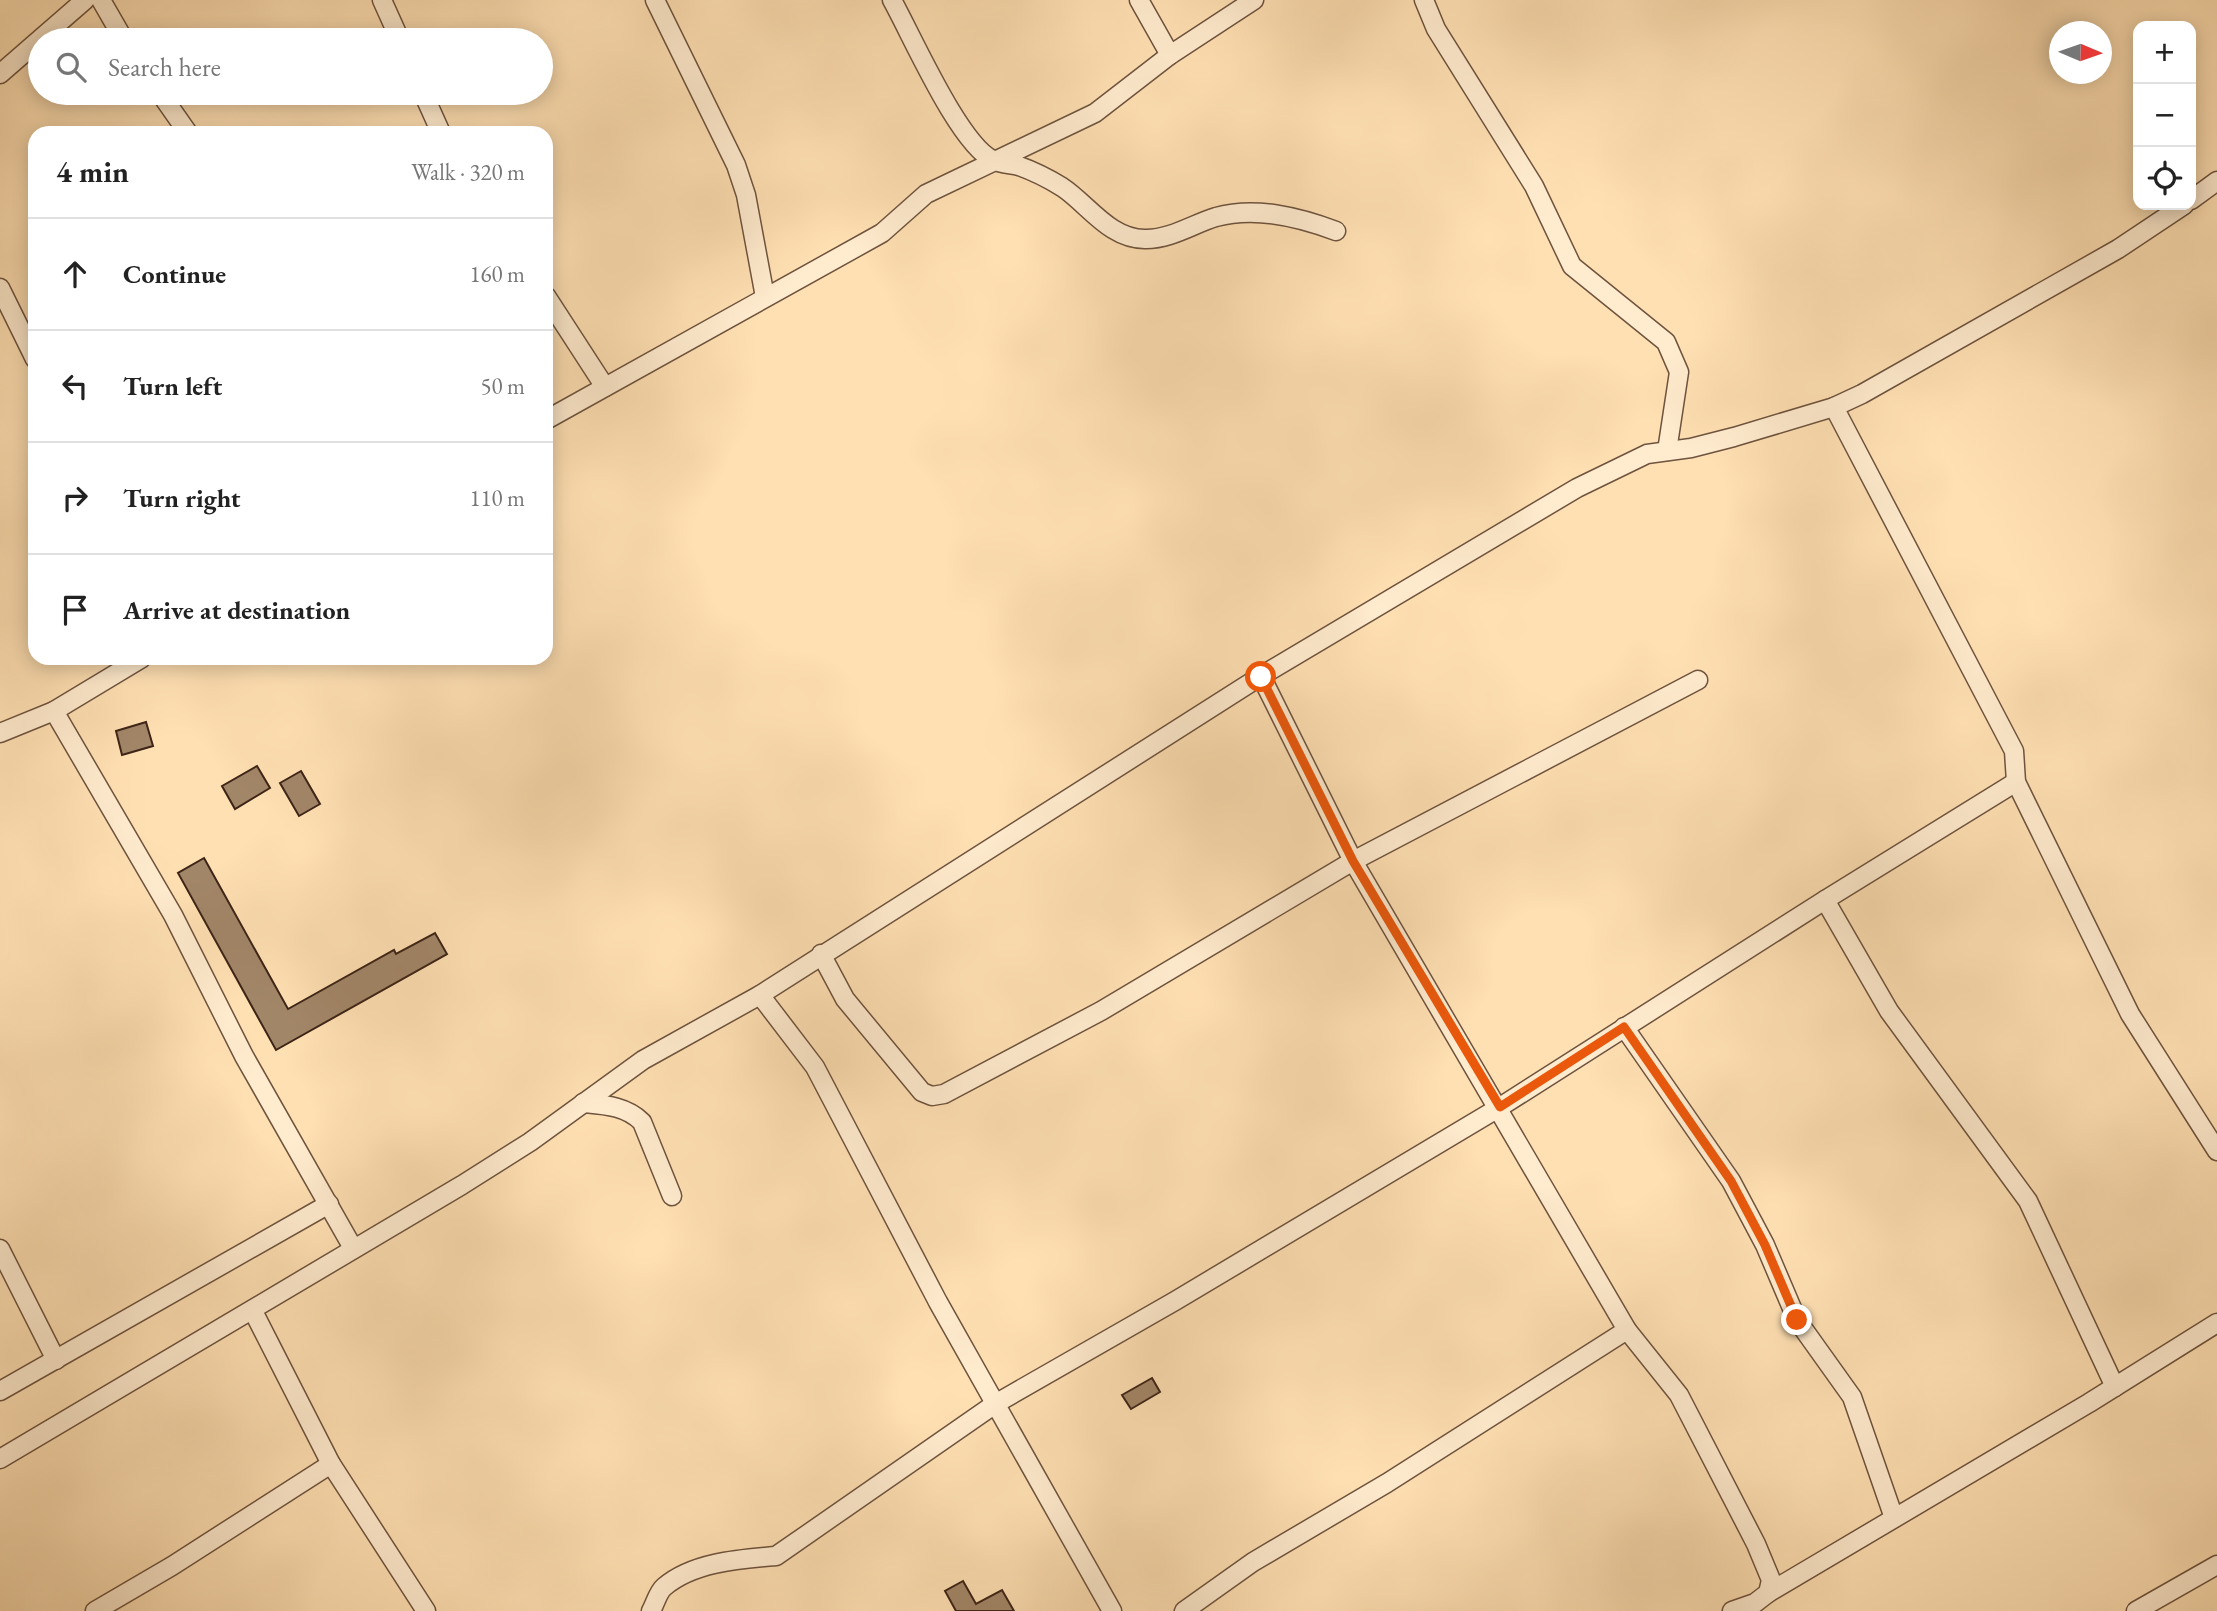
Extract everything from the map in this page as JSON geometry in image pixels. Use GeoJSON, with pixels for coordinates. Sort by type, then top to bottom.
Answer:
{"type":"FeatureCollection","features":[{"type":"Feature","properties":{"kind":"street"},"geometry":{"type":"LineString","coordinates":[[382,0],[395,28]]}},
{"type":"Feature","properties":{"kind":"street"},"geometry":{"type":"LineString","coordinates":[[655,0],[736,164],[746,195],[765,297]]}},
{"type":"Feature","properties":{"kind":"street"},"geometry":{"type":"LineString","coordinates":[[892,0],[963,131],[992,160],[1020,167],[1063,188],[1096,218],[1127,235],[1144,240],[1174,234],[1216,218],[1242,213],[1306,220],[1336,231]]}},
{"type":"Feature","properties":{"kind":"street"},"geometry":{"type":"LineString","coordinates":[[1139,0],[1170,55]]}},
{"type":"Feature","properties":{"kind":"street"},"geometry":{"type":"LineString","coordinates":[[553,416],[882,233],[926,194],[992,160],[1095,113],[1170,55],[1254,0]]}},
{"type":"Feature","properties":{"kind":"street"},"geometry":{"type":"LineString","coordinates":[[1424,0],[1436,29],[1534,186],[1572,266],[1666,342],[1677,361],[1679,372],[1667,452]]}},
{"type":"Feature","properties":{"kind":"street"},"geometry":{"type":"LineString","coordinates":[[62,28],[99,1],[116,28]]}},
{"type":"Feature","properties":{"kind":"street"},"geometry":{"type":"LineString","coordinates":[[0,74],[28,53]]}},
{"type":"Feature","properties":{"kind":"street"},"geometry":{"type":"LineString","coordinates":[[168,105],[183,126]]}},
{"type":"Feature","properties":{"kind":"street"},"geometry":{"type":"LineString","coordinates":[[428,105],[438,126]]}},
{"type":"Feature","properties":{"kind":"street"},"geometry":{"type":"LineString","coordinates":[[2196,196],[2217,181]]}},
{"type":"Feature","properties":{"kind":"street"},"geometry":{"type":"LineString","coordinates":[[0,1459],[253,1311],[530,1142],[642,1059],[760,995],[1261,677],[1577,488],[1647,454],[1734,437],[1834,407],[1947,348],[2118,249],[2176,210]]}},
{"type":"Feature","properties":{"kind":"street"},"geometry":{"type":"LineString","coordinates":[[0,288],[28,345]]}},
{"type":"Feature","properties":{"kind":"street"},"geometry":{"type":"LineString","coordinates":[[553,307],[605,387]]}},
{"type":"Feature","properties":{"kind":"street"},"geometry":{"type":"LineString","coordinates":[[1834,407],[2014,751],[2016,782],[2130,1014],[2217,1151]]}},
{"type":"Feature","properties":{"kind":"street"},"geometry":{"type":"LineString","coordinates":[[0,733],[54,711],[130,665]]}},
{"type":"Feature","properties":{"kind":"street"},"geometry":{"type":"LineString","coordinates":[[1261,677],[1353,861],[1500,1107],[1627,1330],[1679,1395],[1756,1544],[1771,1580],[1768,1593]]}},
{"type":"Feature","properties":{"kind":"street"},"geometry":{"type":"LineString","coordinates":[[821,954],[845,999],[922,1092],[932,1096],[944,1094],[1101,1011],[1353,861],[1698,680]]}},
{"type":"Feature","properties":{"kind":"street"},"geometry":{"type":"LineString","coordinates":[[54,711],[173,915],[244,1056],[353,1248]]}},
{"type":"Feature","properties":{"kind":"street"},"geometry":{"type":"LineString","coordinates":[[651,1611],[662,1588],[687,1573],[735,1559],[775,1556],[995,1404],[1175,1301],[1500,1107],[2016,782]]}},
{"type":"Feature","properties":{"kind":"street"},"geometry":{"type":"LineString","coordinates":[[1825,900],[1889,1011],[2028,1201],[2115,1387]]}},
{"type":"Feature","properties":{"kind":"street"},"geometry":{"type":"LineString","coordinates":[[760,995],[815,1067],[938,1302],[1112,1611]]}},
{"type":"Feature","properties":{"kind":"street"},"geometry":{"type":"LineString","coordinates":[[1624,1027],[1731,1181],[1765,1245],[1797,1320],[1852,1397],[1894,1518]]}},
{"type":"Feature","properties":{"kind":"street"},"geometry":{"type":"LineString","coordinates":[[583,1103],[612,1106],[633,1113],[642,1122],[672,1196]]}},
{"type":"Feature","properties":{"kind":"street"},"geometry":{"type":"LineString","coordinates":[[0,1391],[330,1204]]}},
{"type":"Feature","properties":{"kind":"street"},"geometry":{"type":"LineString","coordinates":[[0,1249],[56,1360]]}},
{"type":"Feature","properties":{"kind":"street"},"geometry":{"type":"LineString","coordinates":[[253,1311],[331,1464],[426,1611]]}},
{"type":"Feature","properties":{"kind":"street"},"geometry":{"type":"LineString","coordinates":[[1732,1611],[1755,1603],[2115,1387],[2217,1322]]}},
{"type":"Feature","properties":{"kind":"street"},"geometry":{"type":"LineString","coordinates":[[1184,1611],[1253,1562],[1387,1483],[1627,1330]]}},
{"type":"Feature","properties":{"kind":"street"},"geometry":{"type":"LineString","coordinates":[[95,1611],[331,1464]]}},
{"type":"Feature","properties":{"kind":"street"},"geometry":{"type":"LineString","coordinates":[[2136,1611],[2217,1565]]}},
{"type":"Feature","properties":{"kind":"building"},"geometry":{"type":"Polygon","coordinates":[[[146,722],[153,746],[122,755],[116,731],[146,722]]]}},
{"type":"Feature","properties":{"kind":"building"},"geometry":{"type":"Polygon","coordinates":[[[257,766],[270,788],[235,809],[222,786],[257,766]]]}},
{"type":"Feature","properties":{"kind":"building"},"geometry":{"type":"Polygon","coordinates":[[[301,771],[320,804],[299,816],[280,783],[301,771]]]}},
{"type":"Feature","properties":{"kind":"building"},"geometry":{"type":"Polygon","coordinates":[[[204,858],[288,1009],[394,950],[396,954],[435,933],[447,954],[276,1050],[178,873],[204,858]]]}},
{"type":"Feature","properties":{"kind":"building"},"geometry":{"type":"Polygon","coordinates":[[[1152,1378],[1160,1392],[1131,1409],[1122,1395],[1152,1378]]]}},
{"type":"Feature","properties":{"kind":"building"},"geometry":{"type":"Polygon","coordinates":[[[963,1581],[976,1604],[1002,1590],[1014,1611],[956,1611],[945,1591],[963,1581]]]}},
{"type":"Feature","properties":{"kind":"route"},"geometry":{"type":"LineString","coordinates":[[1261,677],[1353,861],[1500,1107],[1624,1027],[1692,1130],[1731,1181],[1765,1245],[1797,1320]]}}]}
